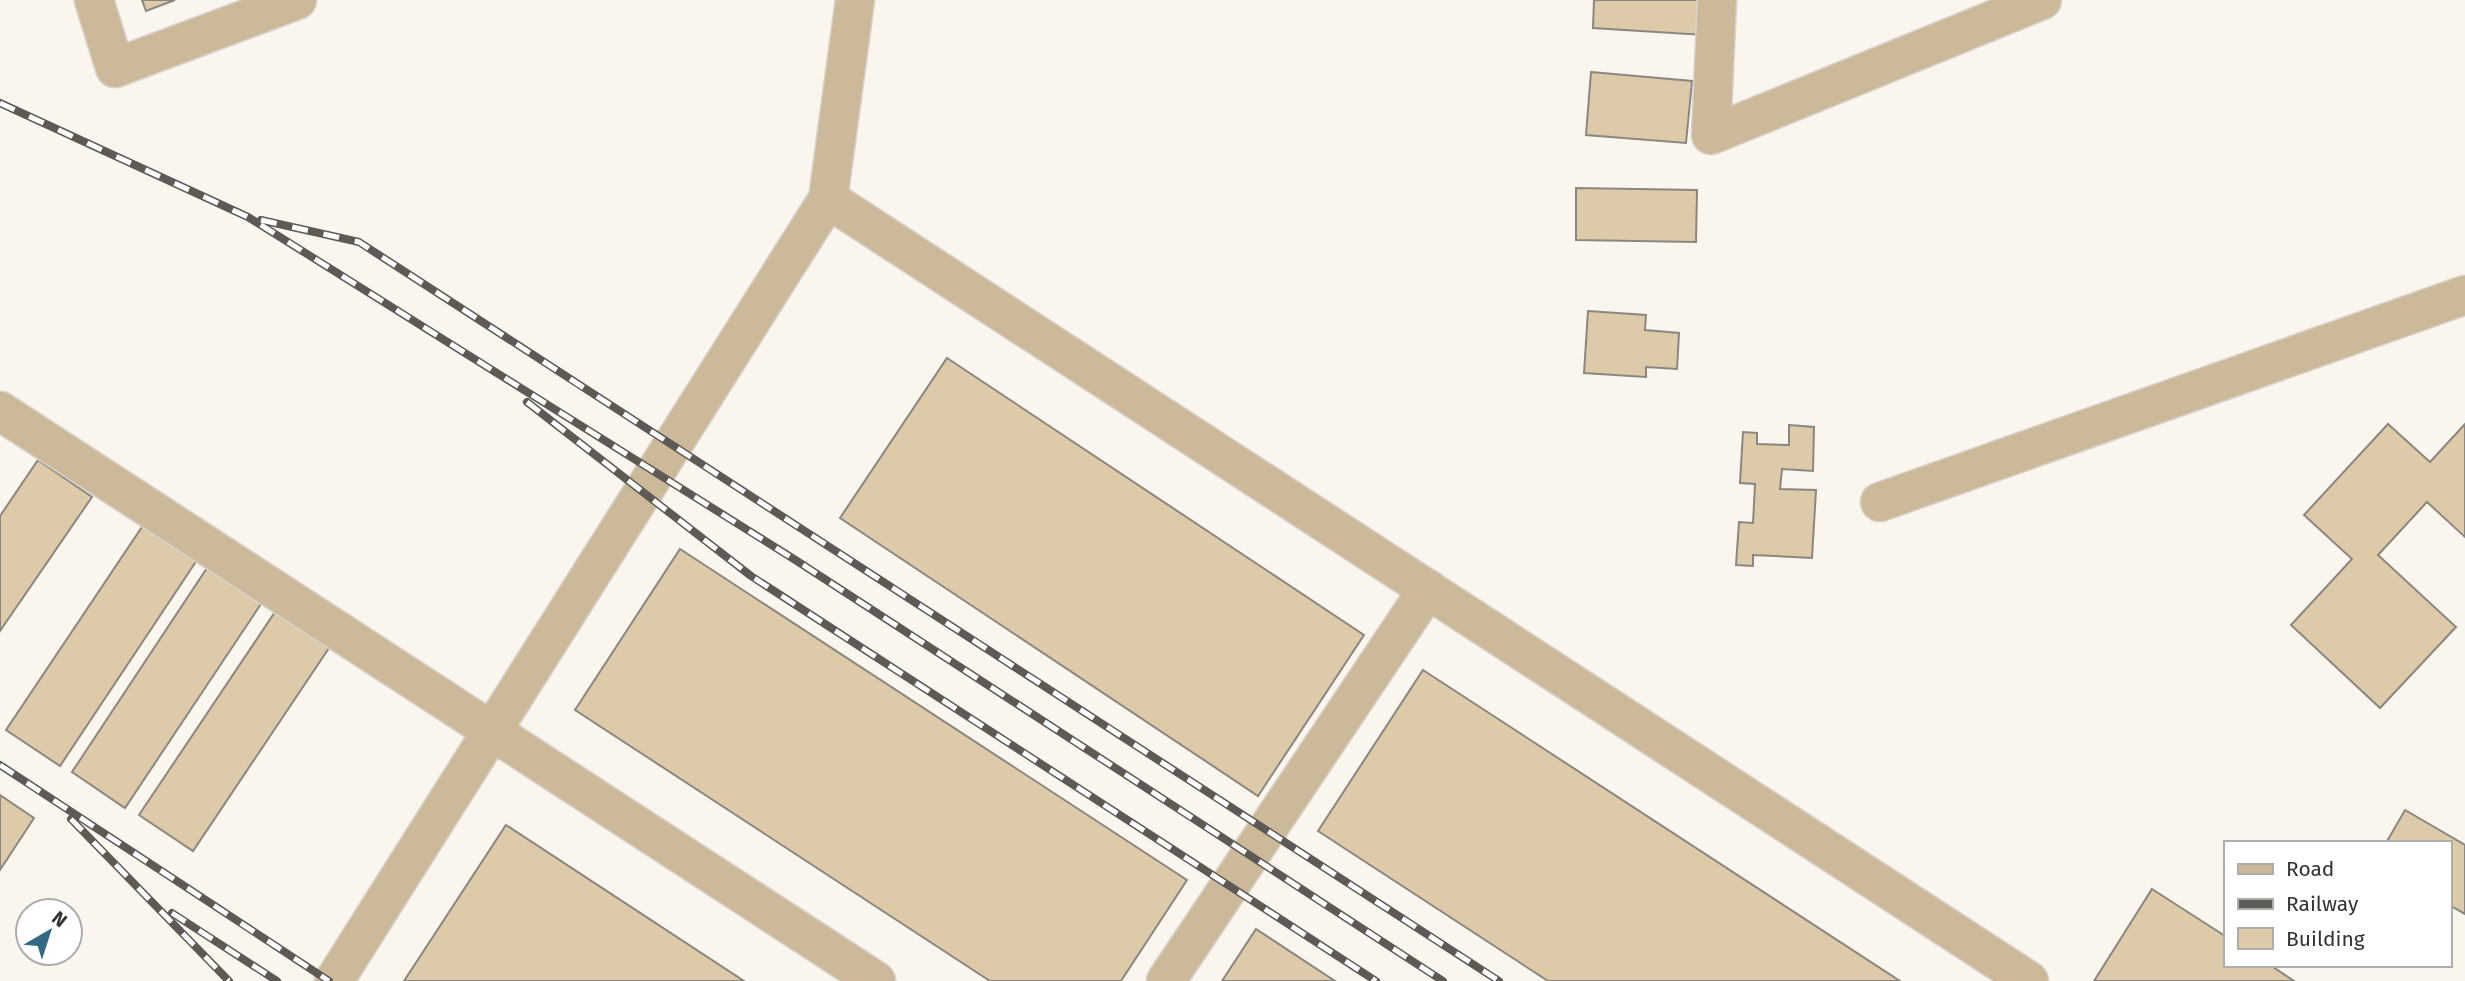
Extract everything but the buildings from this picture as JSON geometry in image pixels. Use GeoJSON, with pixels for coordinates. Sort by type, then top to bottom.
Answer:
{"type":"FeatureCollection","features":[{"type":"Feature","properties":{"kind":"street"},"geometry":{"type":"LineString","coordinates":[[94,0],[115,68],[297,0]]}},
{"type":"Feature","properties":{"kind":"street"},"geometry":{"type":"LineString","coordinates":[[334,981],[828,199],[855,0]]}},
{"type":"Feature","properties":{"kind":"street"},"geometry":{"type":"LineString","coordinates":[[1717,0],[1712,135],[2042,0]]}},
{"type":"Feature","properties":{"kind":"street"},"geometry":{"type":"LineString","coordinates":[[828,199],[1428,589],[1985,969],[2029,981]]}},
{"type":"Feature","properties":{"kind":"street"},"geometry":{"type":"LineString","coordinates":[[1880,502],[2465,295]]}},
{"type":"Feature","properties":{"kind":"street"},"geometry":{"type":"LineString","coordinates":[[0,411],[876,981]]}},
{"type":"Feature","properties":{"kind":"street"},"geometry":{"type":"LineString","coordinates":[[1166,981],[1428,589]]}},
{"type":"Feature","properties":{"kind":"railway"},"geometry":{"type":"LineString","coordinates":[[0,103],[248,217],[797,561],[1443,981]]}},
{"type":"Feature","properties":{"kind":"railway"},"geometry":{"type":"LineString","coordinates":[[261,220],[359,242],[1499,981]]}},
{"type":"Feature","properties":{"kind":"railway"},"geometry":{"type":"LineString","coordinates":[[527,402],[751,576],[1376,981]]}},
{"type":"Feature","properties":{"kind":"railway"},"geometry":{"type":"LineString","coordinates":[[0,765],[329,981]]}},
{"type":"Feature","properties":{"kind":"railway"},"geometry":{"type":"LineString","coordinates":[[71,819],[229,981]]}},
{"type":"Feature","properties":{"kind":"railway"},"geometry":{"type":"LineString","coordinates":[[172,913],[277,981]]}}]}
